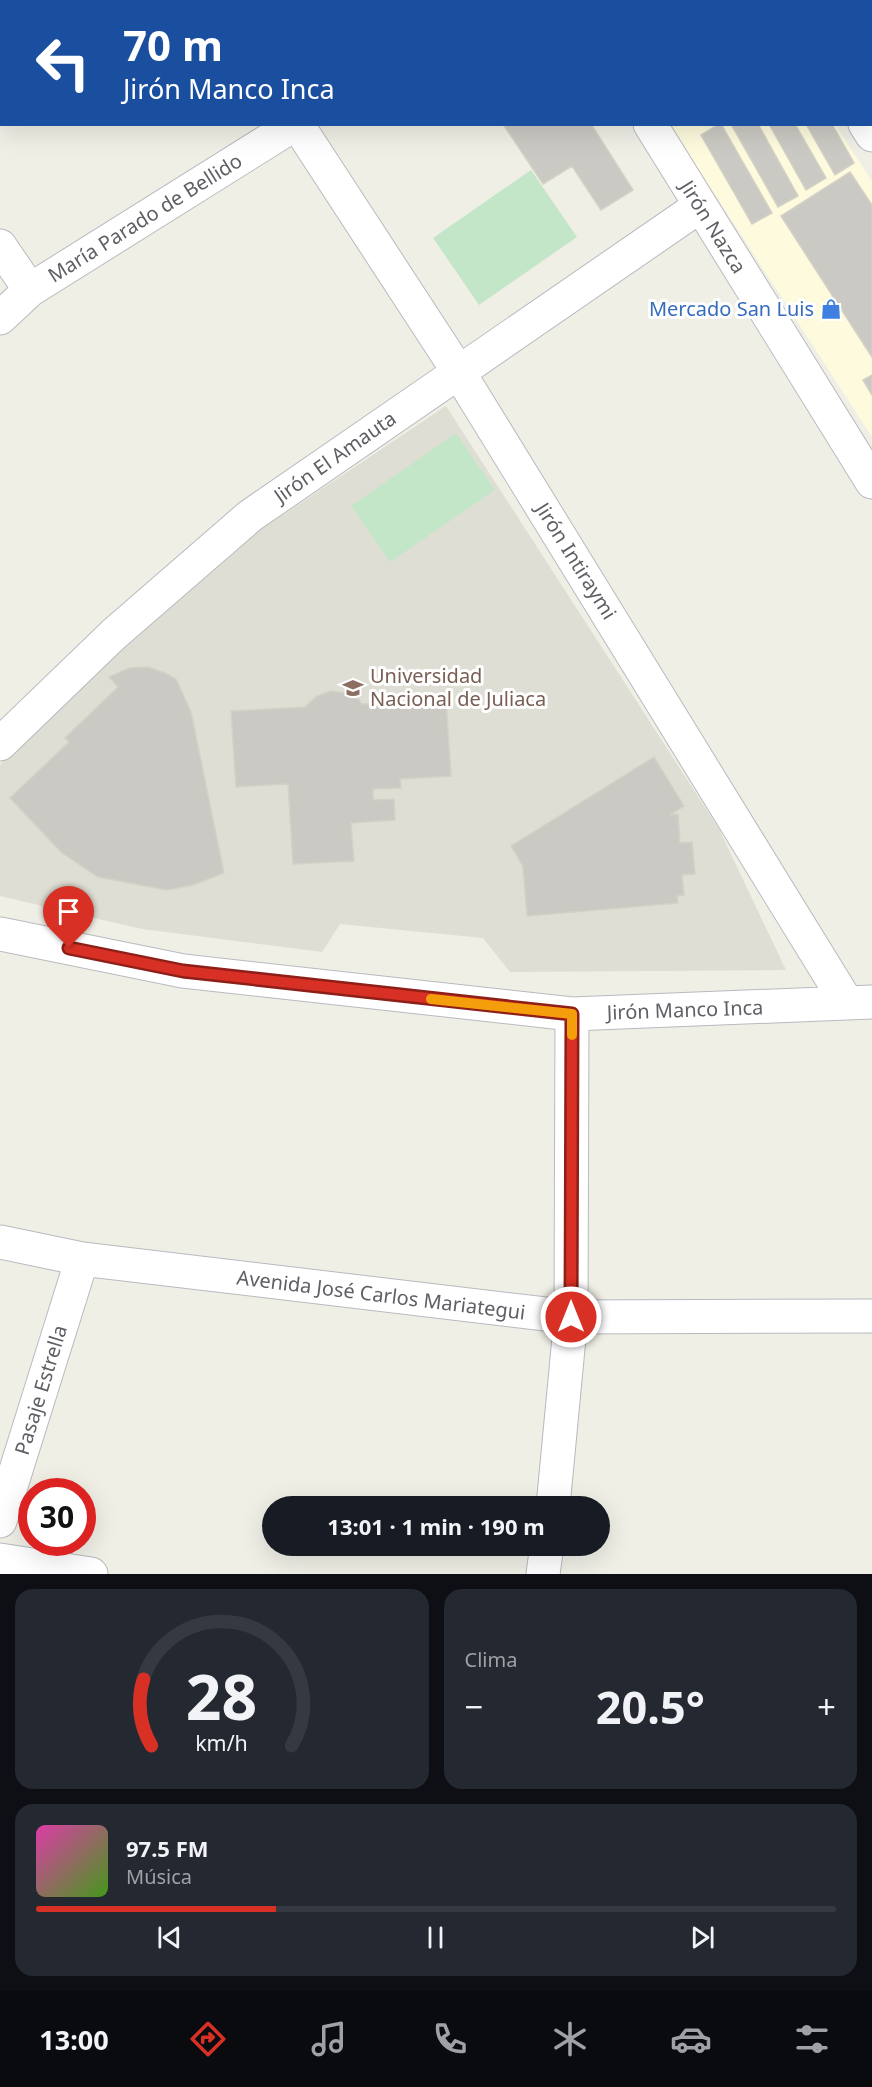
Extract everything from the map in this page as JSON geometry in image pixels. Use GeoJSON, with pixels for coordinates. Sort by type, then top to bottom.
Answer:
{"type":"FeatureCollection","features":[{"type":"Feature","properties":{"kind":"street","name":"María Parado de Bellido"},"geometry":{"type":"LineString","coordinates":[[0,318],[30,290],[293,126]]}},
{"type":"Feature","properties":{"kind":"street","name":"Jirón Intiraymi"},"geometry":{"type":"LineString","coordinates":[[297,126],[458,371],[860,1002]]}},
{"type":"Feature","properties":{"kind":"street","name":"Jirón Nazca"},"geometry":{"type":"LineString","coordinates":[[651,126],[872,482]]}},
{"type":"Feature","properties":{"kind":"street","name":"Jirón El Amauta"},"geometry":{"type":"LineString","coordinates":[[0,744],[114,634],[250,516],[700,206]]}},
{"type":"Feature","properties":{"kind":"street"},"geometry":{"type":"LineString","coordinates":[[0,246],[30,290]]}},
{"type":"Feature","properties":{"kind":"street","name":"Jirón Manco Inca"},"geometry":{"type":"LineString","coordinates":[[0,934],[183,971],[572,1014],[860,1002]]}},
{"type":"Feature","properties":{"kind":"street"},"geometry":{"type":"LineString","coordinates":[[554,1496],[571,1317],[572,1014]]}},
{"type":"Feature","properties":{"kind":"street","name":"Avenida José Carlos Mariategui"},"geometry":{"type":"LineString","coordinates":[[0,1242],[82,1258],[571,1317],[872,1316]]}},
{"type":"Feature","properties":{"kind":"street","name":"Pasaje Estrella"},"geometry":{"type":"LineString","coordinates":[[0,1521],[82,1258]]}},
{"type":"Feature","properties":{"kind":"street"},"geometry":{"type":"LineString","coordinates":[[543,1574],[545,1556]]}},
{"type":"Feature","properties":{"kind":"street"},"geometry":{"type":"LineString","coordinates":[[0,1560],[91,1574]]}},
{"type":"Feature","properties":{"kind":"shaded area","name":"Mercado San Luis"},"geometry":{"type":"Polygon","coordinates":[[[671,126],[836,126],[872,181],[872,437],[671,126]]]}},
{"type":"Feature","properties":{"kind":"shaded area","name":"Universidad Nacional de Juliaca"},"geometry":{"type":"Polygon","coordinates":[[[446,406],[719,829],[786,970],[510,972],[483,938],[340,924],[322,952],[142,929],[0,896],[0,765],[30,729],[238,545],[446,406]]]}},
{"type":"Feature","properties":{"kind":"green space"},"geometry":{"type":"Polygon","coordinates":[[[531,170],[577,237],[479,305],[433,238],[531,170]]]}},
{"type":"Feature","properties":{"kind":"green space"},"geometry":{"type":"Polygon","coordinates":[[[456,433],[495,490],[390,562],[351,506],[456,433]]]}},
{"type":"Feature","properties":{"kind":"building"},"geometry":{"type":"Polygon","coordinates":[[[504,126],[592,126],[633,190],[601,210],[572,166],[543,184],[504,126]]]}},
{"type":"Feature","properties":{"kind":"building"},"geometry":{"type":"Polygon","coordinates":[[[716,126],[722,126],[772,213],[752,224],[701,135],[716,126]]]}},
{"type":"Feature","properties":{"kind":"building"},"geometry":{"type":"Polygon","coordinates":[[[732,126],[759,126],[798,196],[778,207],[732,126]]]}},
{"type":"Feature","properties":{"kind":"building"},"geometry":{"type":"Polygon","coordinates":[[[770,126],[796,126],[826,178],[806,190],[770,126]]]}},
{"type":"Feature","properties":{"kind":"building"},"geometry":{"type":"Polygon","coordinates":[[[807,126],[833,126],[854,163],[835,175],[807,126]]]}},
{"type":"Feature","properties":{"kind":"building"},"geometry":{"type":"Polygon","coordinates":[[[850,172],[872,205],[872,357],[781,216],[850,172]]]}},
{"type":"Feature","properties":{"kind":"building"},"geometry":{"type":"Polygon","coordinates":[[[872,375],[872,395],[863,380],[872,375]]]}},
{"type":"Feature","properties":{"kind":"building"},"geometry":{"type":"Polygon","coordinates":[[[148,667],[176,679],[191,712],[224,873],[193,885],[167,890],[98,877],[61,852],[10,798],[69,742],[65,738],[118,687],[109,677],[129,668],[148,667]]]}},
{"type":"Feature","properties":{"kind":"building"},"geometry":{"type":"Polygon","coordinates":[[[331,691],[346,693],[362,704],[446,700],[451,776],[400,779],[401,788],[373,789],[373,800],[394,799],[395,820],[351,823],[354,861],[293,864],[288,784],[236,787],[231,711],[305,707],[317,696],[331,691]]]}},
{"type":"Feature","properties":{"kind":"building"},"geometry":{"type":"Polygon","coordinates":[[[654,757],[684,806],[670,815],[678,814],[680,843],[692,842],[695,874],[682,875],[684,895],[677,896],[678,903],[527,916],[523,866],[511,846],[654,757]]]}},
{"type":"Feature","properties":{"kind":"slow traffic"},"geometry":{"type":"LineString","coordinates":[[431,999],[572,1014],[572,1035]]}},
{"type":"Feature","properties":{"kind":"place","name":"Mercado San Luis"},"geometry":{"type":"Point","coordinates":[831,309]}},
{"type":"Feature","properties":{"kind":"place","name":"Universidad Nacional de Juliaca"},"geometry":{"type":"Point","coordinates":[353,688]}},
{"type":"Feature","properties":{"kind":"route"},"geometry":{"type":"LineString","coordinates":[[69,948],[183,971],[572,1014],[571,1317]]}}]}
